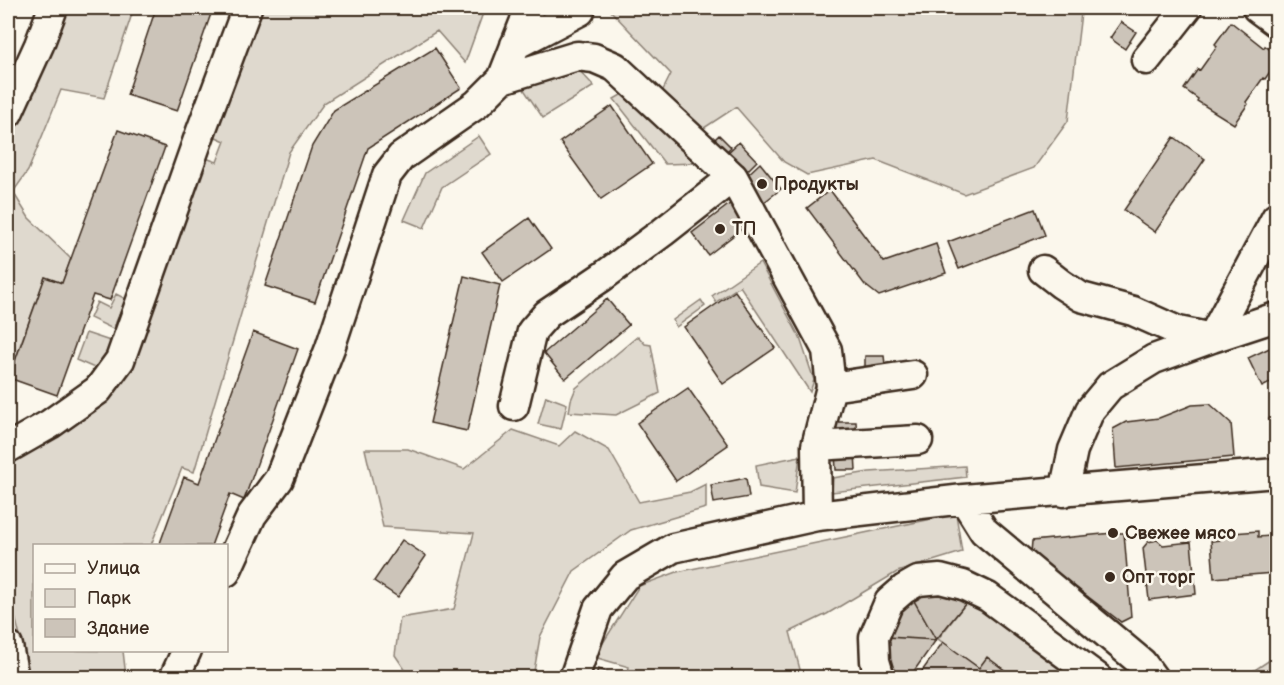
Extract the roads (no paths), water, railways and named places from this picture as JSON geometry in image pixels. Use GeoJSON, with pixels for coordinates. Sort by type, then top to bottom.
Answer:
{"type":"FeatureCollection","features":[{"type":"Feature","properties":{"kind":"street"},"geometry":{"type":"LineString","coordinates":[[8,113],[53,8]]}},
{"type":"Feature","properties":{"kind":"street"},"geometry":{"type":"LineString","coordinates":[[8,448],[50,424],[98,390],[120,360],[247,8]]}},
{"type":"Feature","properties":{"kind":"street"},"geometry":{"type":"LineString","coordinates":[[228,568],[252,515],[279,479],[321,372],[387,175],[401,157],[477,104],[502,79],[529,8]]}},
{"type":"Feature","properties":{"kind":"street"},"geometry":{"type":"LineString","coordinates":[[1257,8],[1276,22]]}},
{"type":"Feature","properties":{"kind":"street"},"geometry":{"type":"LineString","coordinates":[[1146,60],[1183,9]]}},
{"type":"Feature","properties":{"kind":"street"},"geometry":{"type":"LineString","coordinates":[[516,45],[580,11]]}},
{"type":"Feature","properties":{"kind":"street"},"geometry":{"type":"LineString","coordinates":[[502,79],[577,56],[594,58],[615,67],[733,177],[767,246],[827,350],[831,387],[816,446],[817,516]]}},
{"type":"Feature","properties":{"kind":"street"},"geometry":{"type":"LineString","coordinates":[[514,406],[532,331],[547,315],[663,232],[733,177]]}},
{"type":"Feature","properties":{"kind":"street"},"geometry":{"type":"LineString","coordinates":[[1212,338],[1276,218]]}},
{"type":"Feature","properties":{"kind":"street"},"geometry":{"type":"LineString","coordinates":[[1043,270],[1082,297],[1133,311],[1178,331],[1212,338]]}},
{"type":"Feature","properties":{"kind":"street"},"geometry":{"type":"LineString","coordinates":[[1064,492],[1073,450],[1090,410],[1110,386],[1154,359],[1276,317]]}},
{"type":"Feature","properties":{"kind":"street"},"geometry":{"type":"LineString","coordinates":[[831,387],[913,375]]}},
{"type":"Feature","properties":{"kind":"street"},"geometry":{"type":"LineString","coordinates":[[816,446],[918,440]]}},
{"type":"Feature","properties":{"kind":"street"},"geometry":{"type":"LineString","coordinates":[[574,678],[598,609],[625,576],[673,548],[817,516],[964,499],[1276,472]]}},
{"type":"Feature","properties":{"kind":"street"},"geometry":{"type":"LineString","coordinates":[[964,499],[984,531],[1143,673]]}},
{"type":"Feature","properties":{"kind":"street"},"geometry":{"type":"LineString","coordinates":[[880,678],[875,661],[874,637],[889,602],[918,581],[940,579],[963,585],[988,597],[1098,678]]}},
{"type":"Feature","properties":{"kind":"street"},"geometry":{"type":"LineString","coordinates":[[8,646],[14,678]]}},
{"type":"Feature","properties":{"kind":"street"},"geometry":{"type":"LineString","coordinates":[[174,678],[187,652]]}},
{"type":"Feature","properties":{"kind":"place","name":"Продукты"},"geometry":{"type":"Point","coordinates":[762,184]}},
{"type":"Feature","properties":{"kind":"place","name":"ТП"},"geometry":{"type":"Point","coordinates":[720,229]}},
{"type":"Feature","properties":{"kind":"place","name":"Свежее мясо"},"geometry":{"type":"Point","coordinates":[1113,533]}},
{"type":"Feature","properties":{"kind":"place","name":"Опт торг"},"geometry":{"type":"Point","coordinates":[1110,577]}}]}
